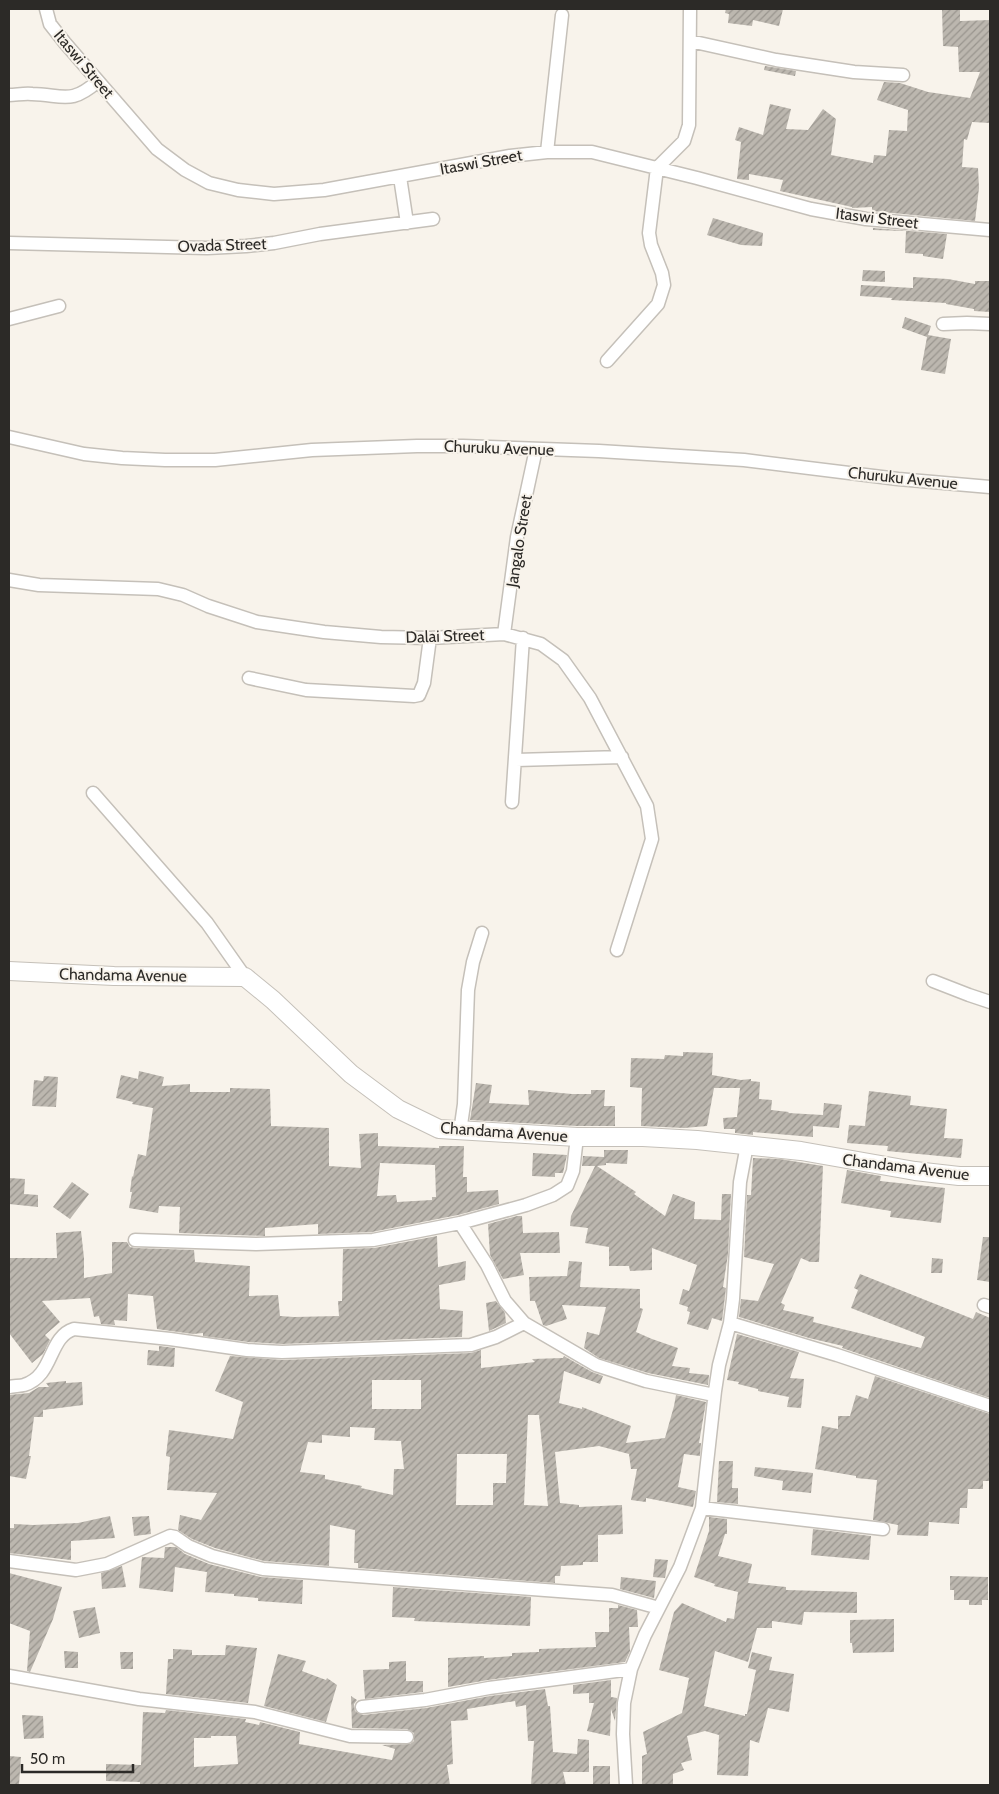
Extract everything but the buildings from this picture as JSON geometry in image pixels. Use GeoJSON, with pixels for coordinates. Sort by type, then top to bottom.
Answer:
{"type":"FeatureCollection","features":[{"type":"Feature","properties":{"kind":"street","name":"Itaswi Street"},"geometry":{"type":"LineString","coordinates":[[46,9],[50,24],[157,149],[184,170],[209,183],[238,190],[274,194],[324,190],[510,156],[547,152],[592,152],[811,209],[866,219],[990,230]]}},
{"type":"Feature","properties":{"kind":"street"},"geometry":{"type":"LineString","coordinates":[[607,361],[658,304],[664,285],[649,233],[657,168],[684,141],[689,125],[690,9]]}},
{"type":"Feature","properties":{"kind":"street"},"geometry":{"type":"LineString","coordinates":[[547,152],[562,16]]}},
{"type":"Feature","properties":{"kind":"street"},"geometry":{"type":"LineString","coordinates":[[690,40],[776,60],[854,72],[902,74]]}},
{"type":"Feature","properties":{"kind":"street"},"geometry":{"type":"LineString","coordinates":[[9,96],[32,94],[61,98],[75,96],[87,90],[98,81]]}},
{"type":"Feature","properties":{"kind":"street"},"geometry":{"type":"LineString","coordinates":[[400,177],[407,223]]}},
{"type":"Feature","properties":{"kind":"street","name":"Ovada Street"},"geometry":{"type":"LineString","coordinates":[[9,243],[207,248],[274,243],[320,234],[433,219]]}},
{"type":"Feature","properties":{"kind":"street"},"geometry":{"type":"LineString","coordinates":[[9,319],[59,306]]}},
{"type":"Feature","properties":{"kind":"street"},"geometry":{"type":"LineString","coordinates":[[943,324],[967,322],[990,324]]}},
{"type":"Feature","properties":{"kind":"street","name":"Churuku Avenue"},"geometry":{"type":"LineString","coordinates":[[9,437],[84,454],[166,460],[216,460],[312,450],[418,446],[608,452],[744,460],[898,479],[990,487]]}},
{"type":"Feature","properties":{"kind":"street","name":"Jangalo Street"},"geometry":{"type":"LineString","coordinates":[[504,634],[517,537],[536,449]]}},
{"type":"Feature","properties":{"kind":"street","name":"Dalai Street"},"geometry":{"type":"LineString","coordinates":[[9,580],[39,585],[158,589],[182,595],[208,606],[257,622],[381,637],[430,638],[504,634],[541,644],[563,660],[590,698],[647,806],[652,839],[617,950]]}},
{"type":"Feature","properties":{"kind":"street"},"geometry":{"type":"LineString","coordinates":[[249,678],[306,690],[419,695],[424,684],[430,638]]}},
{"type":"Feature","properties":{"kind":"street"},"geometry":{"type":"LineString","coordinates":[[512,802],[523,638]]}},
{"type":"Feature","properties":{"kind":"street"},"geometry":{"type":"LineString","coordinates":[[516,760],[622,757]]}},
{"type":"Feature","properties":{"kind":"street"},"geometry":{"type":"LineString","coordinates":[[93,793],[207,923],[245,977]]}},
{"type":"Feature","properties":{"kind":"street"},"geometry":{"type":"LineString","coordinates":[[460,1132],[464,1096],[468,990],[473,962],[482,933]]}},
{"type":"Feature","properties":{"kind":"street","name":"Chandama Avenue"},"geometry":{"type":"LineString","coordinates":[[9,971],[114,976],[245,977],[273,1000],[351,1074],[398,1109],[425,1124],[439,1129],[460,1132],[577,1137],[643,1137],[697,1140],[801,1151],[915,1171],[959,1176],[990,1176]]}},
{"type":"Feature","properties":{"kind":"street"},"geometry":{"type":"LineString","coordinates":[[933,981],[990,1002]]}},
{"type":"Feature","properties":{"kind":"street"},"geometry":{"type":"LineString","coordinates":[[135,1240],[256,1244],[373,1240],[460,1223],[526,1205],[553,1195],[567,1186],[573,1171],[577,1137]]}},
{"type":"Feature","properties":{"kind":"street"},"geometry":{"type":"LineString","coordinates":[[626,1785],[623,1734],[624,1703],[631,1669],[645,1635],[680,1567],[702,1508],[714,1396],[719,1365],[730,1323],[736,1271],[740,1182],[747,1145]]}},
{"type":"Feature","properties":{"kind":"street"},"geometry":{"type":"LineString","coordinates":[[460,1223],[487,1265],[505,1301],[524,1323],[596,1365],[646,1381],[714,1396]]}},
{"type":"Feature","properties":{"kind":"street"},"geometry":{"type":"LineString","coordinates":[[9,1387],[25,1385],[40,1376],[49,1364],[55,1348],[65,1332],[74,1329],[170,1339],[247,1350],[282,1352],[471,1344],[496,1337],[524,1323]]}},
{"type":"Feature","properties":{"kind":"street"},"geometry":{"type":"LineString","coordinates":[[730,1323],[837,1355],[990,1406]]}},
{"type":"Feature","properties":{"kind":"street"},"geometry":{"type":"LineString","coordinates":[[702,1508],[883,1529]]}},
{"type":"Feature","properties":{"kind":"street"},"geometry":{"type":"LineString","coordinates":[[9,1561],[76,1570],[83,1569],[107,1564],[170,1536],[212,1556],[263,1569],[612,1595],[659,1608]]}},
{"type":"Feature","properties":{"kind":"street"},"geometry":{"type":"LineString","coordinates":[[362,1707],[425,1700],[489,1688],[631,1669]]}},
{"type":"Feature","properties":{"kind":"street"},"geometry":{"type":"LineString","coordinates":[[9,1676],[139,1699],[254,1712],[350,1736],[407,1738]]}}]}
